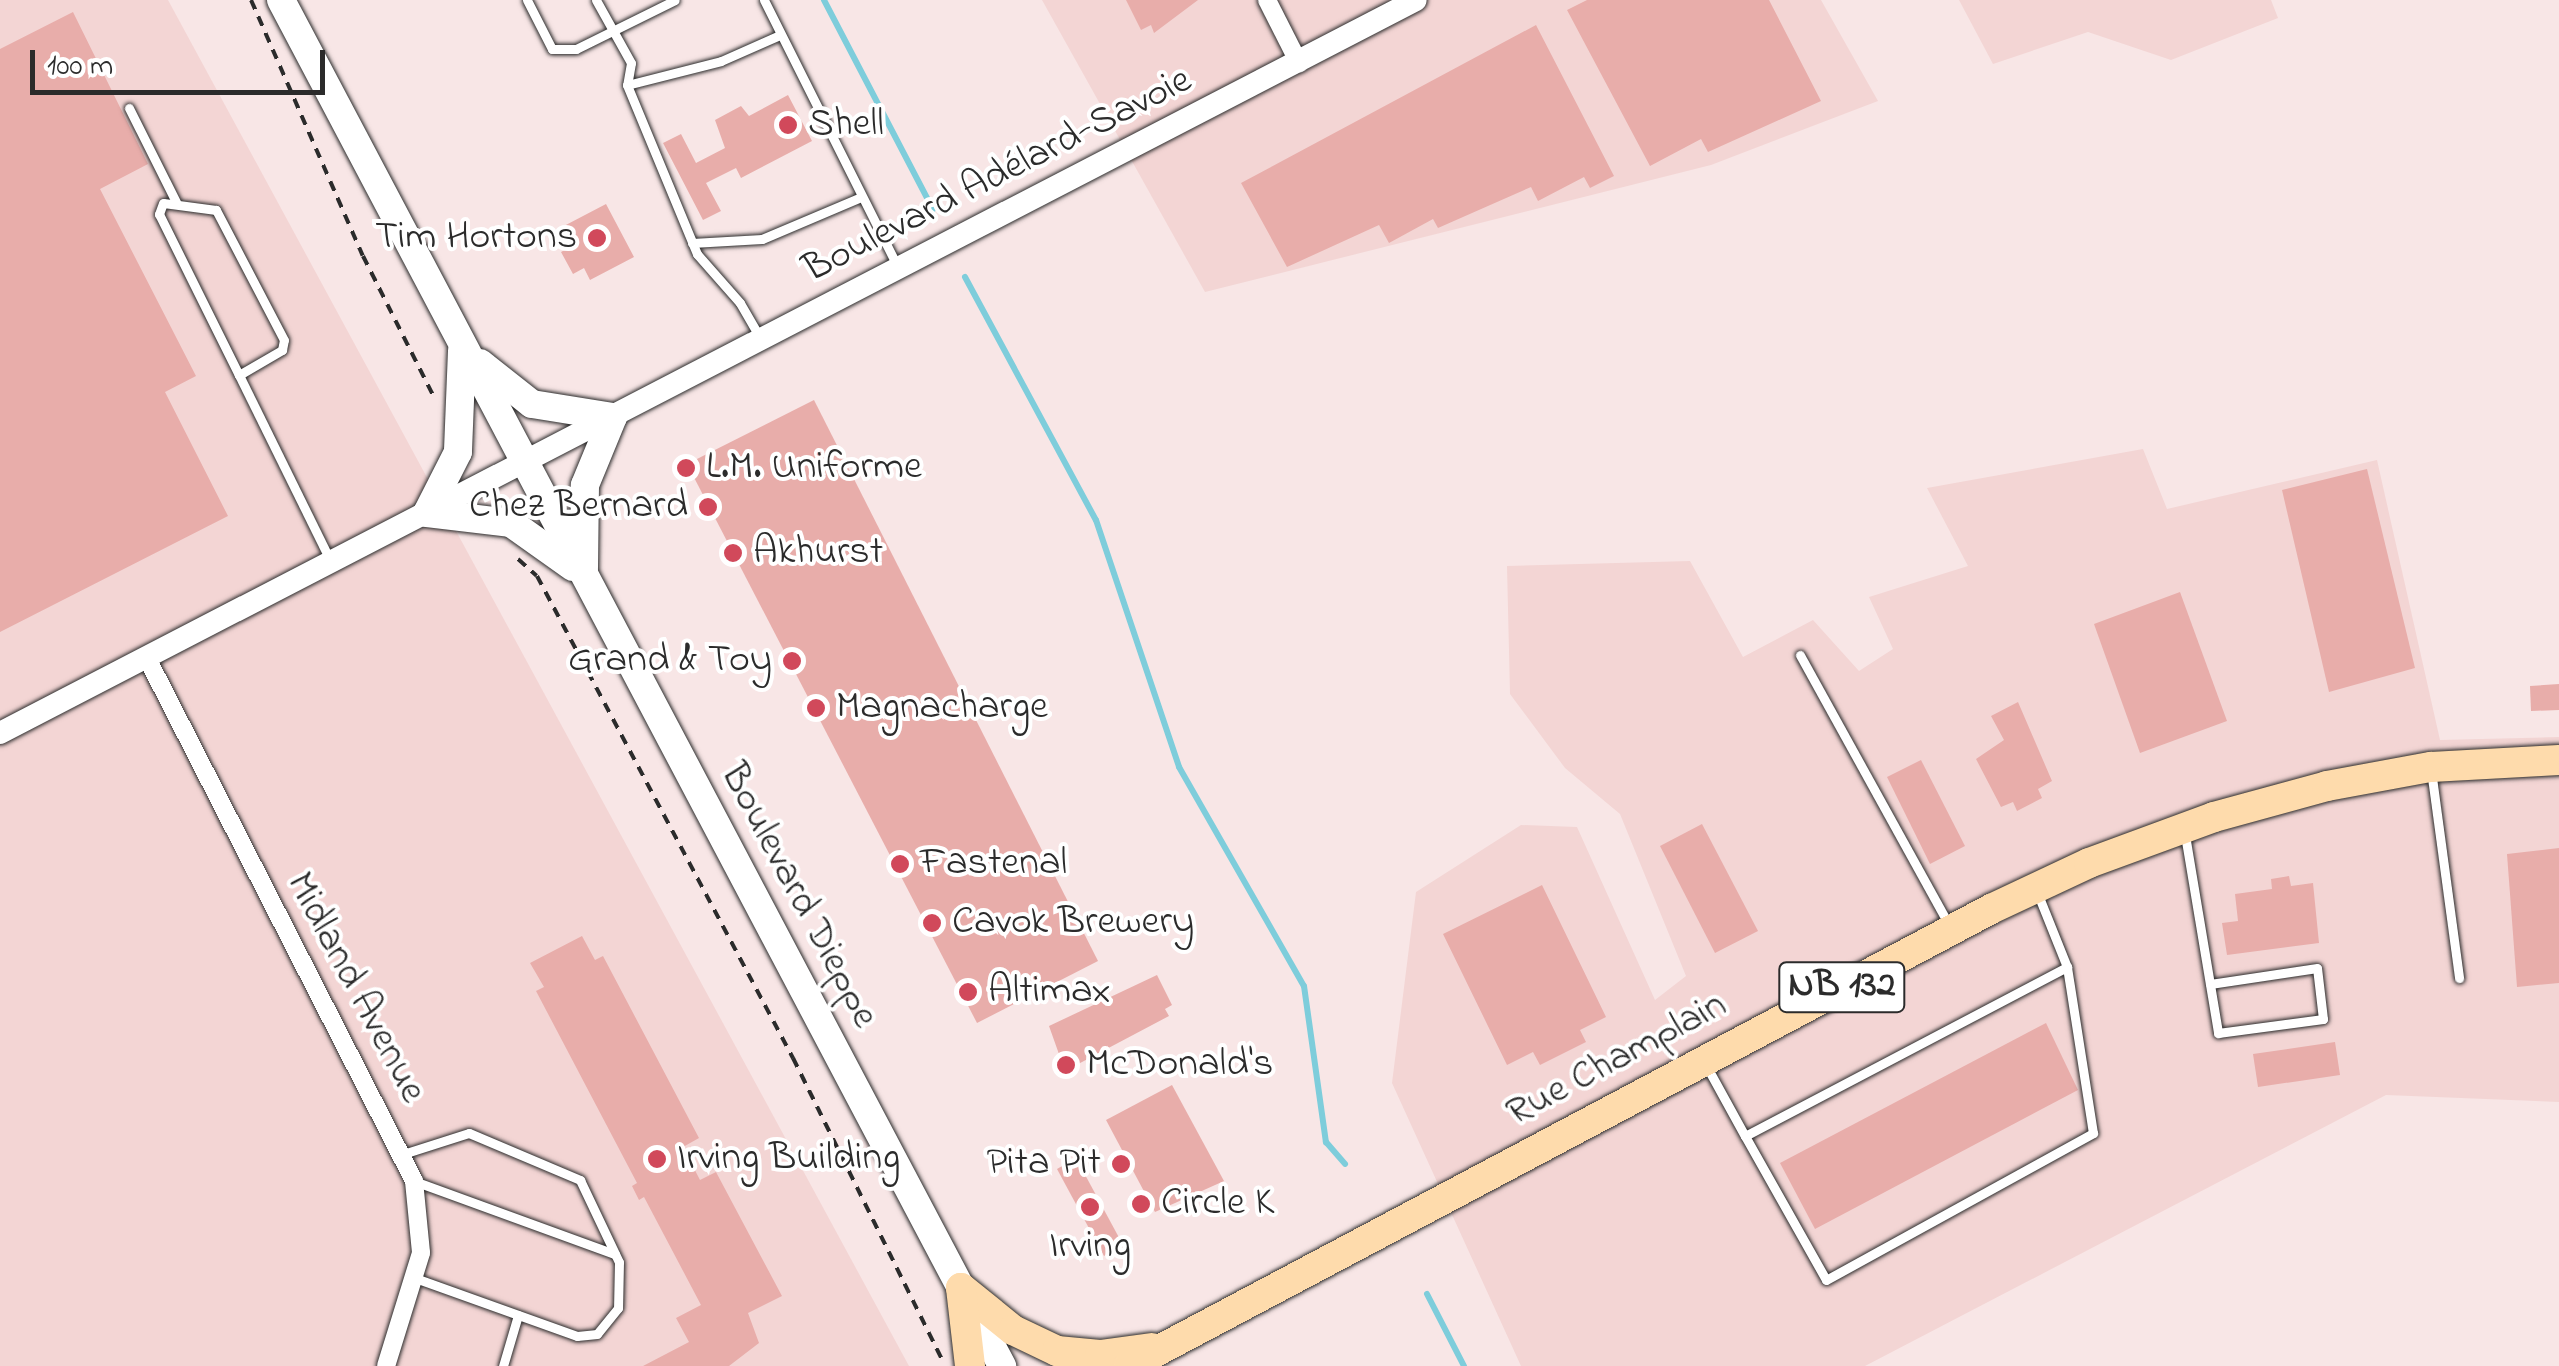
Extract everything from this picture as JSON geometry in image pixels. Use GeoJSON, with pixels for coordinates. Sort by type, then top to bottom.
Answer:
{"type":"FeatureCollection","features":[{"type":"Feature","properties":{"kind":"main road","name":"Boulevard Dieppe"},"geometry":{"type":"LineString","coordinates":[[281,0],[1002,1366]]}},
{"type":"Feature","properties":{"kind":"main road"},"geometry":{"type":"LineString","coordinates":[[462,344],[521,399],[548,410],[614,417],[586,486],[584,576]]}},
{"type":"Feature","properties":{"kind":"main road"},"geometry":{"type":"LineString","coordinates":[[462,344],[458,452],[427,513],[519,527],[584,576]]}},
{"type":"Feature","properties":{"kind":"main road","name":"Rue Champlain"},"geometry":{"type":"LineString","coordinates":[[1129,1366],[1160,1356],[1703,1060],[2035,888],[2184,827],[2289,795],[2431,767],[2559,760]]}},
{"type":"Feature","properties":{"kind":"main road"},"geometry":{"type":"LineString","coordinates":[[961,1288],[1013,1330],[1057,1351],[1160,1356]]}},
{"type":"Feature","properties":{"kind":"main road"},"geometry":{"type":"LineString","coordinates":[[961,1288],[970,1366]]}},
{"type":"Feature","properties":{"kind":"street"},"geometry":{"type":"LineString","coordinates":[[1267,0],[1300,63]]}},
{"type":"Feature","properties":{"kind":"street","name":"Boulevard Adélard-Savoie"},"geometry":{"type":"LineString","coordinates":[[427,513],[518,452],[614,417],[1416,0]]}},
{"type":"Feature","properties":{"kind":"street"},"geometry":{"type":"LineString","coordinates":[[0,733],[427,513]]}},
{"type":"Feature","properties":{"kind":"street","name":"Midland Avenue"},"geometry":{"type":"LineString","coordinates":[[147,658],[414,1181],[422,1220],[414,1277],[386,1366]]}},
{"type":"Feature","properties":{"kind":"lane"},"geometry":{"type":"LineString","coordinates":[[527,0],[552,49],[576,49],[675,0]]}},
{"type":"Feature","properties":{"kind":"lane"},"geometry":{"type":"LineString","coordinates":[[596,0],[610,32],[631,63],[627,84],[692,243],[762,340]]}},
{"type":"Feature","properties":{"kind":"lane"},"geometry":{"type":"LineString","coordinates":[[764,0],[899,270]]}},
{"type":"Feature","properties":{"kind":"lane"},"geometry":{"type":"LineString","coordinates":[[627,84],[721,61],[780,35]]}},
{"type":"Feature","properties":{"kind":"lane"},"geometry":{"type":"LineString","coordinates":[[129,108],[176,202]]}},
{"type":"Feature","properties":{"kind":"lane"},"geometry":{"type":"LineString","coordinates":[[692,243],[762,239],[861,196]]}},
{"type":"Feature","properties":{"kind":"lane"},"geometry":{"type":"LineString","coordinates":[[238,375],[282,350],[284,340],[224,220],[207,204],[163,203],[159,214],[238,375],[332,563]]}},
{"type":"Feature","properties":{"kind":"lane"},"geometry":{"type":"LineString","coordinates":[[1800,655],[1951,930]]}},
{"type":"Feature","properties":{"kind":"lane"},"geometry":{"type":"LineString","coordinates":[[2431,767],[2459,978]]}},
{"type":"Feature","properties":{"kind":"lane"},"geometry":{"type":"LineString","coordinates":[[2184,827],[2218,1033],[2323,1019],[2317,968],[2210,984]]}},
{"type":"Feature","properties":{"kind":"lane"},"geometry":{"type":"LineString","coordinates":[[1703,1060],[1826,1280],[2093,1133],[2068,967],[2035,888]]}},
{"type":"Feature","properties":{"kind":"lane"},"geometry":{"type":"LineString","coordinates":[[1745,1136],[2068,967]]}},
{"type":"Feature","properties":{"kind":"lane"},"geometry":{"type":"LineString","coordinates":[[403,1154],[469,1133],[580,1180],[616,1254],[618,1308],[597,1334],[577,1336],[414,1277]]}},
{"type":"Feature","properties":{"kind":"lane"},"geometry":{"type":"LineString","coordinates":[[414,1181],[616,1254]]}},
{"type":"Feature","properties":{"kind":"lane"},"geometry":{"type":"LineString","coordinates":[[503,1366],[518,1315]]}},
{"type":"Feature","properties":{"kind":"path"},"geometry":{"type":"LineString","coordinates":[[251,0],[436,408]]}},
{"type":"Feature","properties":{"kind":"path"},"geometry":{"type":"LineString","coordinates":[[515,556],[537,576],[784,1040],[944,1366]]}},
{"type":"Feature","properties":{"kind":"shaded area"},"geometry":{"type":"Polygon","coordinates":[[[0,0],[168,0],[909,1366],[0,1366],[0,0]]]}},
{"type":"Feature","properties":{"kind":"shaded area"},"geometry":{"type":"Polygon","coordinates":[[[1042,0],[1821,0],[1878,101],[1711,165],[1205,292],[1042,0]]]}},
{"type":"Feature","properties":{"kind":"shaded area"},"geometry":{"type":"Polygon","coordinates":[[[1959,0],[2271,0],[2278,18],[2171,60],[2088,32],[1993,64],[1959,0]]]}},
{"type":"Feature","properties":{"kind":"shaded area"},"geometry":{"type":"Polygon","coordinates":[[[2143,449],[2167,509],[2377,460],[2440,740],[2559,737],[2559,1102],[2386,1095],[1865,1366],[1521,1366],[1392,1083],[1416,892],[1521,825],[1577,827],[1655,1000],[1686,976],[1620,814],[1565,768],[1510,694],[1507,566],[1690,561],[1743,657],[1813,620],[1859,671],[1893,649],[1869,597],[1968,566],[1927,488],[2143,449]]]}},
{"type":"Feature","properties":{"kind":"building"},"geometry":{"type":"Polygon","coordinates":[[[1126,0],[1198,0],[1154,33],[1151,25],[1141,30],[1126,0]]]}},
{"type":"Feature","properties":{"kind":"building"},"geometry":{"type":"Polygon","coordinates":[[[1587,0],[1769,0],[1821,101],[1708,152],[1701,139],[1650,166],[1567,10],[1587,0]]]}},
{"type":"Feature","properties":{"kind":"building"},"geometry":{"type":"Polygon","coordinates":[[[73,12],[148,164],[100,189],[196,376],[165,392],[228,516],[0,632],[0,49],[73,12]]]}},
{"type":"Feature","properties":{"kind":"building"},"geometry":{"type":"Polygon","coordinates":[[[1536,25],[1614,176],[1590,188],[1584,177],[1538,201],[1531,187],[1438,228],[1433,219],[1389,243],[1379,225],[1287,267],[1241,183],[1536,25]]]}},
{"type":"Feature","properties":{"kind":"building","name":"Shell"},"geometry":{"type":"Polygon","coordinates":[[[788,95],[812,141],[741,178],[736,168],[706,183],[721,211],[703,220],[663,143],[681,134],[696,163],[725,148],[715,120],[741,106],[749,116],[788,95]]]}},
{"type":"Feature","properties":{"kind":"building","name":"Tim Hortons"},"geometry":{"type":"Polygon","coordinates":[[[606,204],[634,257],[590,280],[584,268],[573,274],[561,252],[572,246],[562,227],[606,204]]]}},
{"type":"Feature","properties":{"kind":"building"},"geometry":{"type":"Polygon","coordinates":[[[814,400],[1098,961],[977,1023],[687,464],[814,400]]]}},
{"type":"Feature","properties":{"kind":"building"},"geometry":{"type":"Polygon","coordinates":[[[2367,469],[2415,668],[2329,692],[2282,490],[2367,469]]]}},
{"type":"Feature","properties":{"kind":"building"},"geometry":{"type":"Polygon","coordinates":[[[2180,592],[2227,721],[2140,753],[2094,624],[2180,592]]]}},
{"type":"Feature","properties":{"kind":"building"},"geometry":{"type":"Polygon","coordinates":[[[2559,684],[2559,710],[2531,711],[2530,686],[2559,684]]]}},
{"type":"Feature","properties":{"kind":"building"},"geometry":{"type":"Polygon","coordinates":[[[2018,702],[2052,781],[2038,789],[2042,798],[2017,811],[2013,802],[2001,807],[1976,759],[2004,740],[1991,716],[2018,702]]]}},
{"type":"Feature","properties":{"kind":"building"},"geometry":{"type":"Polygon","coordinates":[[[1921,760],[1965,846],[1930,864],[1887,777],[1921,760]]]}},
{"type":"Feature","properties":{"kind":"building"},"geometry":{"type":"Polygon","coordinates":[[[1702,824],[1758,931],[1715,953],[1660,846],[1702,824]]]}},
{"type":"Feature","properties":{"kind":"building"},"geometry":{"type":"Polygon","coordinates":[[[2559,848],[2559,983],[2517,987],[2507,854],[2559,848]]]}},
{"type":"Feature","properties":{"kind":"building"},"geometry":{"type":"Polygon","coordinates":[[[2289,876],[2291,886],[2313,883],[2319,943],[2227,955],[2222,923],[2238,921],[2235,894],[2272,889],[2271,879],[2289,876]]]}},
{"type":"Feature","properties":{"kind":"building"},"geometry":{"type":"Polygon","coordinates":[[[1542,885],[1606,1017],[1580,1030],[1586,1042],[1540,1065],[1533,1052],[1507,1065],[1443,934],[1542,885]]]}},
{"type":"Feature","properties":{"kind":"building","name":"Irving Building"},"geometry":{"type":"Polygon","coordinates":[[[582,936],[595,960],[603,956],[699,1138],[683,1147],[700,1180],[716,1172],[782,1296],[748,1313],[759,1343],[729,1366],[643,1366],[689,1342],[676,1318],[701,1305],[644,1197],[639,1200],[632,1186],[637,1183],[536,991],[544,987],[530,963],[582,936]]]}},
{"type":"Feature","properties":{"kind":"building"},"geometry":{"type":"Polygon","coordinates":[[[1157,975],[1172,1005],[1165,1009],[1169,1016],[1065,1071],[1049,1026],[1157,975]]]}},
{"type":"Feature","properties":{"kind":"building"},"geometry":{"type":"Polygon","coordinates":[[[2046,1023],[2078,1090],[1815,1229],[1780,1163],[2046,1023]]]}},
{"type":"Feature","properties":{"kind":"building"},"geometry":{"type":"Polygon","coordinates":[[[2335,1042],[2340,1075],[2258,1087],[2253,1054],[2335,1042]]]}},
{"type":"Feature","properties":{"kind":"building"},"geometry":{"type":"Polygon","coordinates":[[[1172,1085],[1224,1181],[1155,1212],[1106,1120],[1172,1085]]]}},
{"type":"Feature","properties":{"kind":"building","name":"Irving"},"geometry":{"type":"Polygon","coordinates":[[[1076,1158],[1123,1245],[1104,1256],[1057,1169],[1076,1158]]]}},
{"type":"Feature","properties":{"kind":"waterway"},"geometry":{"type":"LineString","coordinates":[[824,0],[933,209]]}},
{"type":"Feature","properties":{"kind":"waterway"},"geometry":{"type":"LineString","coordinates":[[965,277],[1096,520],[1179,767],[1304,986],[1326,1142],[1345,1164]]}},
{"type":"Feature","properties":{"kind":"waterway"},"geometry":{"type":"LineString","coordinates":[[1427,1294],[1464,1366]]}},
{"type":"Feature","properties":{"kind":"place","name":"Shell"},"geometry":{"type":"Point","coordinates":[788,125]}},
{"type":"Feature","properties":{"kind":"place","name":"Tim Hortons"},"geometry":{"type":"Point","coordinates":[597,238]}},
{"type":"Feature","properties":{"kind":"place","name":"L.M. Uniforme"},"geometry":{"type":"Point","coordinates":[686,468]}},
{"type":"Feature","properties":{"kind":"place","name":"Chez Bernard"},"geometry":{"type":"Point","coordinates":[708,507]}},
{"type":"Feature","properties":{"kind":"place","name":"Akhurst"},"geometry":{"type":"Point","coordinates":[733,553]}},
{"type":"Feature","properties":{"kind":"place","name":"Grand & Toy"},"geometry":{"type":"Point","coordinates":[792,661]}},
{"type":"Feature","properties":{"kind":"place","name":"Magnacharge"},"geometry":{"type":"Point","coordinates":[816,708]}},
{"type":"Feature","properties":{"kind":"place","name":"Fastenal"},"geometry":{"type":"Point","coordinates":[900,864]}},
{"type":"Feature","properties":{"kind":"place","name":"Cavok Brewery"},"geometry":{"type":"Point","coordinates":[932,923]}},
{"type":"Feature","properties":{"kind":"place","name":"Altimax"},"geometry":{"type":"Point","coordinates":[968,992]}},
{"type":"Feature","properties":{"kind":"place","name":"McDonald's"},"geometry":{"type":"Point","coordinates":[1066,1065]}},
{"type":"Feature","properties":{"kind":"place","name":"Irving Building"},"geometry":{"type":"Point","coordinates":[657,1159]}},
{"type":"Feature","properties":{"kind":"place","name":"Pita Pit"},"geometry":{"type":"Point","coordinates":[1121,1164]}},
{"type":"Feature","properties":{"kind":"place","name":"Circle K"},"geometry":{"type":"Point","coordinates":[1141,1204]}},
{"type":"Feature","properties":{"kind":"place","name":"Irving"},"geometry":{"type":"Point","coordinates":[1090,1207]}}]}
